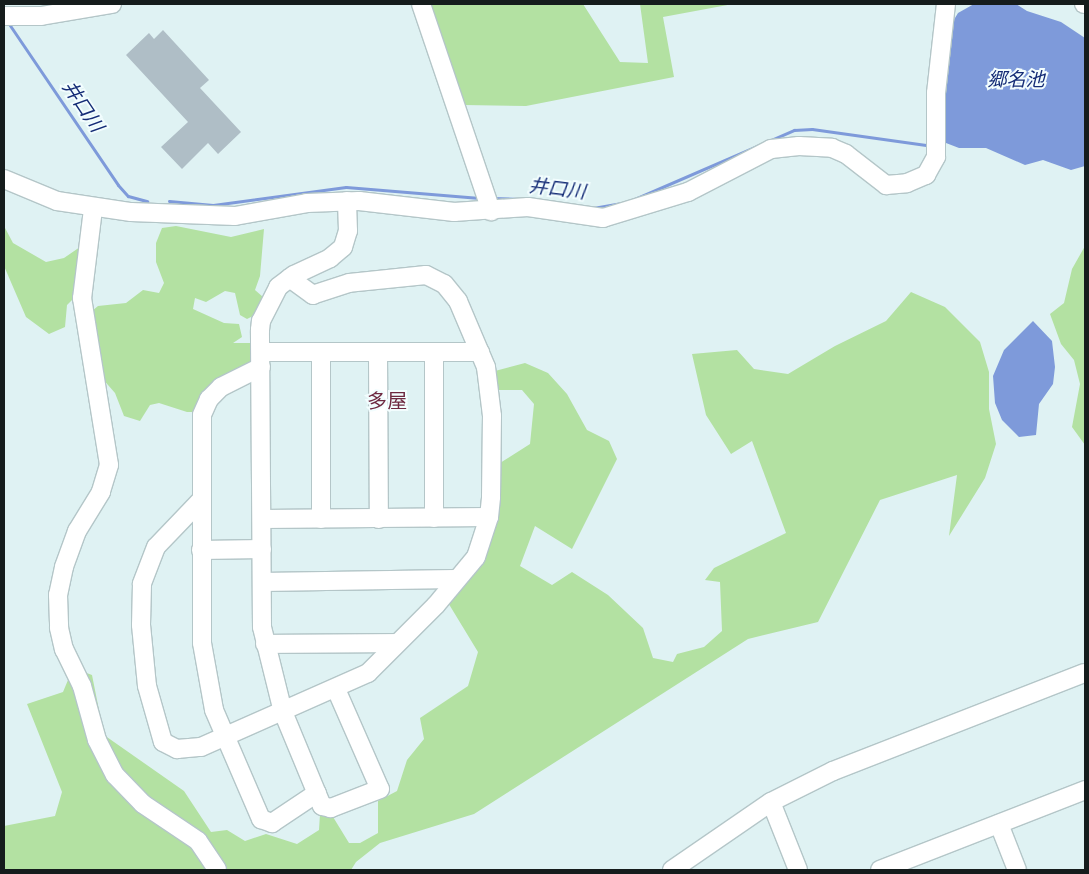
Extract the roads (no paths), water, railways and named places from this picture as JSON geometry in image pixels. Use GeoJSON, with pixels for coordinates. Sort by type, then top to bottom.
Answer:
{"type":"FeatureCollection","features":[{"type":"Feature","properties":{"kind":"street"},"geometry":{"type":"LineString","coordinates":[[4,16],[41,16],[112,4]]}},
{"type":"Feature","properties":{"kind":"street"},"geometry":{"type":"LineString","coordinates":[[421,4],[491,211]]}},
{"type":"Feature","properties":{"kind":"street"},"geometry":{"type":"LineString","coordinates":[[4,179],[42,196],[93,209],[228,216],[308,203],[347,201],[454,212],[528,207],[596,218],[616,216],[701,186],[744,161],[771,149],[794,146],[832,148],[846,154],[886,185],[919,180],[931,171],[936,157],[936,93],[946,4]]}},
{"type":"Feature","properties":{"kind":"street"},"geometry":{"type":"LineString","coordinates":[[336,689],[380,789],[331,808],[322,806],[283,712],[265,644],[262,582],[261,321],[278,288],[290,278],[330,258],[343,247],[348,231],[347,201]]}},
{"type":"Feature","properties":{"kind":"street"},"geometry":{"type":"LineString","coordinates":[[93,209],[82,298],[109,465],[101,492],[77,531],[64,567],[58,595],[59,628],[64,649],[82,686],[97,740],[115,775],[143,804],[198,842],[217,869]]}},
{"type":"Feature","properties":{"kind":"street"},"geometry":{"type":"LineString","coordinates":[[202,499],[165,535],[146,567],[140,602],[146,686],[160,734],[168,746],[178,749],[202,747],[336,689],[368,673],[436,605],[455,579],[476,557],[489,517],[494,457],[492,416],[486,367],[458,301],[444,284],[426,275],[349,283],[313,295],[290,278]]}},
{"type":"Feature","properties":{"kind":"street"},"geometry":{"type":"LineString","coordinates":[[317,793],[272,823],[261,819],[214,710],[202,643],[200,424],[204,408],[225,384],[261,359],[321,352],[480,352]]}},
{"type":"Feature","properties":{"kind":"street"},"geometry":{"type":"LineString","coordinates":[[321,352],[321,519]]}},
{"type":"Feature","properties":{"kind":"street"},"geometry":{"type":"LineString","coordinates":[[378,352],[379,519]]}},
{"type":"Feature","properties":{"kind":"street"},"geometry":{"type":"LineString","coordinates":[[434,352],[434,518]]}},
{"type":"Feature","properties":{"kind":"street"},"geometry":{"type":"LineString","coordinates":[[262,519],[489,517]]}},
{"type":"Feature","properties":{"kind":"street"},"geometry":{"type":"LineString","coordinates":[[201,550],[262,549]]}},
{"type":"Feature","properties":{"kind":"street"},"geometry":{"type":"LineString","coordinates":[[262,582],[455,579]]}},
{"type":"Feature","properties":{"kind":"street"},"geometry":{"type":"LineString","coordinates":[[265,644],[396,643]]}},
{"type":"Feature","properties":{"kind":"street"},"geometry":{"type":"LineString","coordinates":[[672,870],[770,802],[833,771],[1085,673]]}},
{"type":"Feature","properties":{"kind":"street"},"geometry":{"type":"LineString","coordinates":[[880,870],[1085,790]]}},
{"type":"Feature","properties":{"kind":"street"},"geometry":{"type":"LineString","coordinates":[[770,802],[798,870]]}},
{"type":"Feature","properties":{"kind":"street"},"geometry":{"type":"LineString","coordinates":[[999,824],[1017,870]]}},
{"type":"Feature","properties":{"kind":"water","name":"郷名池"},"geometry":{"type":"Polygon","coordinates":[[[974,4],[1016,4],[1027,11],[1061,22],[1085,38],[1085,166],[1071,170],[1043,160],[1025,165],[986,148],[959,148],[946,143],[946,72],[952,23],[958,13],[974,4]]]}},
{"type":"Feature","properties":{"kind":"water"},"geometry":{"type":"Polygon","coordinates":[[[1033,321],[1052,341],[1055,367],[1053,384],[1039,404],[1036,435],[1019,437],[1002,420],[995,403],[993,376],[1004,350],[1033,321]]]}},
{"type":"Feature","properties":{"kind":"waterway","name":"井口川"},"geometry":{"type":"LineString","coordinates":[[7,21],[118,185],[128,196],[147,201]]}},
{"type":"Feature","properties":{"kind":"waterway","name":"井口川"},"geometry":{"type":"LineString","coordinates":[[630,201],[794,130],[812,129],[926,145]]}},
{"type":"Feature","properties":{"kind":"waterway","name":"井口川"},"geometry":{"type":"LineString","coordinates":[[169,201],[213,205],[346,187],[480,198]]}},
{"type":"Feature","properties":{"kind":"waterway","name":"井口川"},"geometry":{"type":"LineString","coordinates":[[492,198],[525,199]]}},
{"type":"Feature","properties":{"kind":"waterway","name":"井口川"},"geometry":{"type":"LineString","coordinates":[[593,208],[622,203]]}},
{"type":"Feature","properties":{"kind":"district","name":"多屋"},"geometry":{"type":"Point","coordinates":[387,401]}}]}
